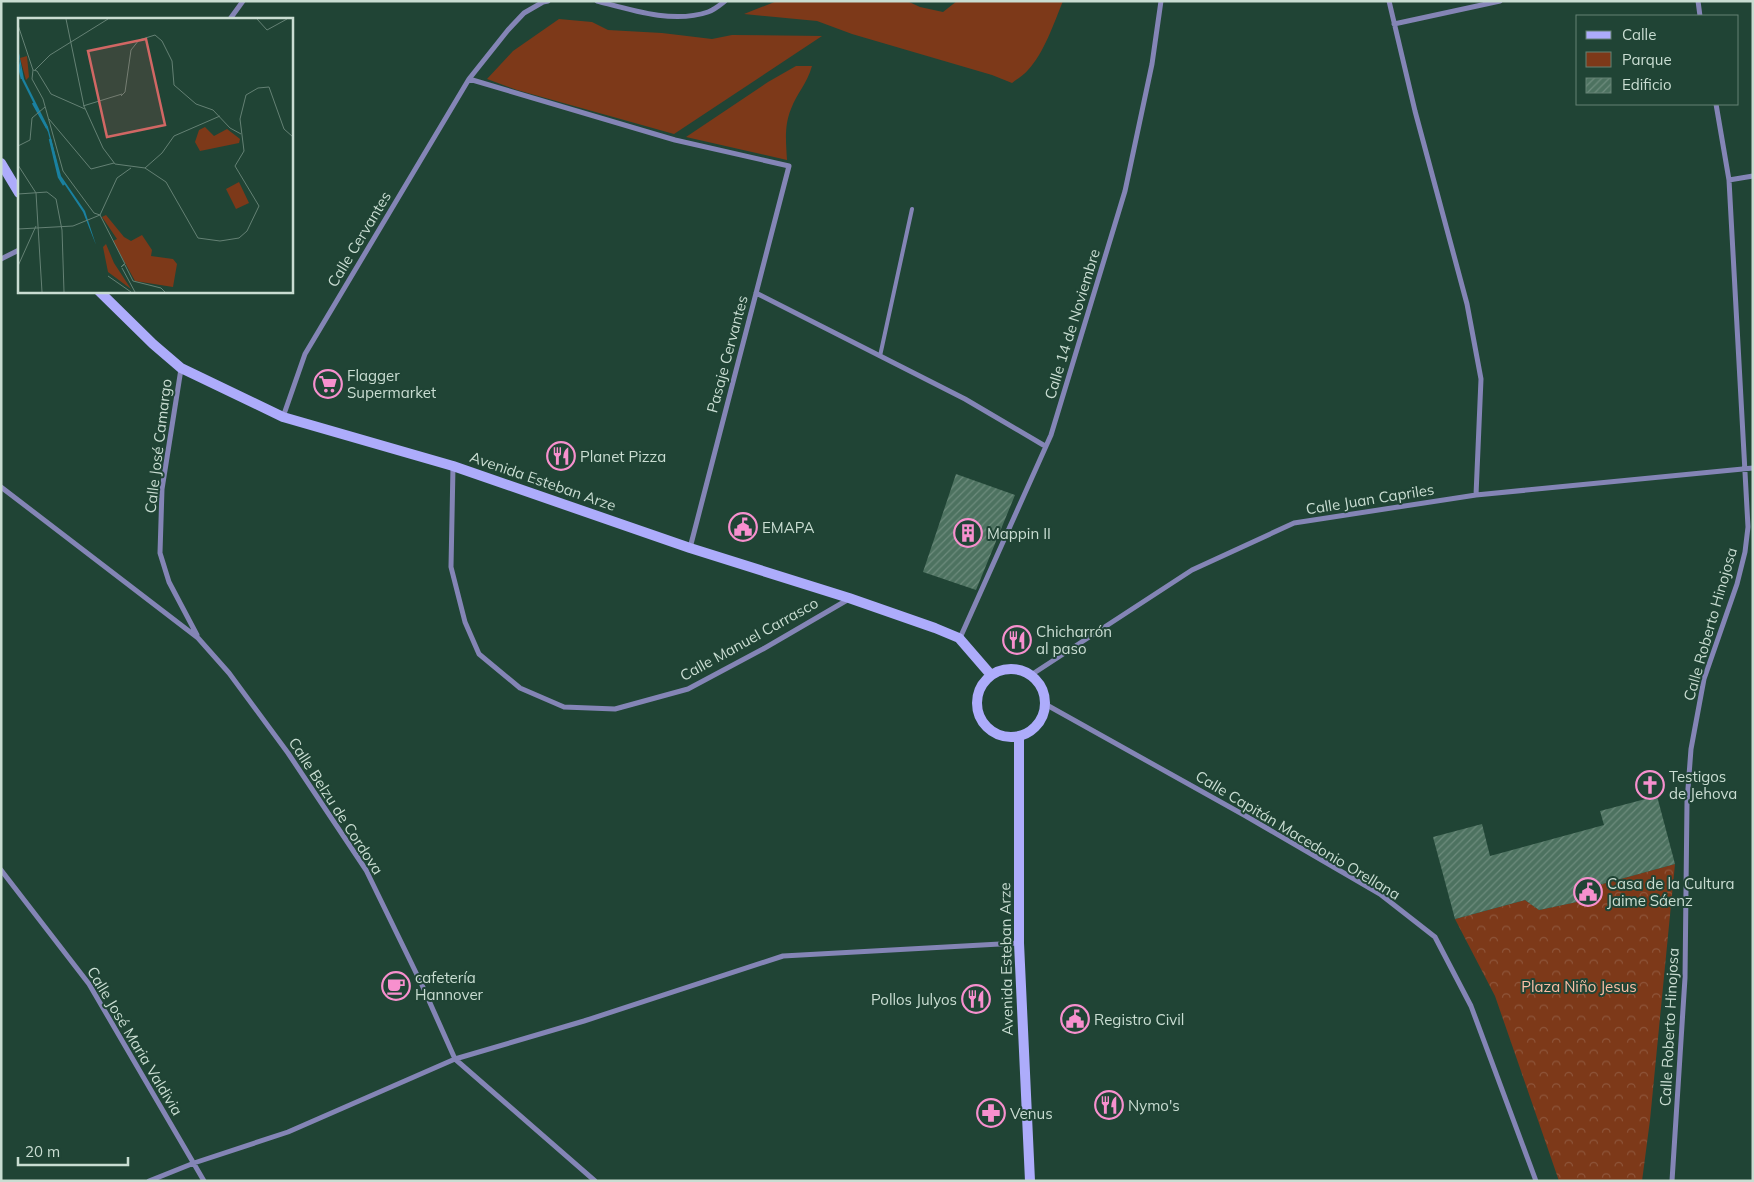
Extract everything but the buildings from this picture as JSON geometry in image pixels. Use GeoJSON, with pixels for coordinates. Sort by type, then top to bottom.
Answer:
{"type":"FeatureCollection","features":[{"type":"Feature","properties":{"kind":"main road"},"geometry":{"type":"LineString","coordinates":[[1,163],[18,192]]}},
{"type":"Feature","properties":{"kind":"main road","name":"Avenida Esteban Arze"},"geometry":{"type":"LineString","coordinates":[[100,292],[153,344],[181,368],[283,417],[453,466],[690,548],[849,598],[935,628],[959,638],[991,675]]}},
{"type":"Feature","properties":{"kind":"main road"},"geometry":{"type":"LineString","coordinates":[[1009,668],[1020,670],[1030,675],[1039,682],[1044,693],[1043,715],[1037,725],[1019,737],[1007,737],[996,734],[987,728],[980,719],[977,708],[977,697],[981,686],[991,675],[1009,668]]}},
{"type":"Feature","properties":{"kind":"main road","name":"Avenida Esteban Arze"},"geometry":{"type":"LineString","coordinates":[[1019,737],[1019,943],[1030,1181]]}},
{"type":"Feature","properties":{"kind":"street"},"geometry":{"type":"LineString","coordinates":[[231,18],[243,1]]}},
{"type":"Feature","properties":{"kind":"street","name":"Calle Cervantes"},"geometry":{"type":"LineString","coordinates":[[283,417],[305,354],[469,79],[524,13],[548,1]]}},
{"type":"Feature","properties":{"kind":"street"},"geometry":{"type":"LineString","coordinates":[[596,1],[648,14],[682,16],[709,12],[725,1]]}},
{"type":"Feature","properties":{"kind":"street","name":"Calle 14 de Noviembre"},"geometry":{"type":"LineString","coordinates":[[959,638],[1051,435],[1125,191],[1152,64],[1161,1]]}},
{"type":"Feature","properties":{"kind":"street"},"geometry":{"type":"LineString","coordinates":[[1389,1],[1415,111],[1467,304],[1481,379],[1476,495]]}},
{"type":"Feature","properties":{"kind":"street"},"geometry":{"type":"LineString","coordinates":[[1394,24],[1500,1]]}},
{"type":"Feature","properties":{"kind":"street"},"geometry":{"type":"LineString","coordinates":[[1698,1],[1700,15]]}},
{"type":"Feature","properties":{"kind":"street","name":"Pasaje Cervantes"},"geometry":{"type":"LineString","coordinates":[[469,79],[675,140],[790,166],[690,548]]}},
{"type":"Feature","properties":{"kind":"street","name":"Calle Roberto Hinojosa"},"geometry":{"type":"LineString","coordinates":[[1672,1181],[1685,978],[1687,802],[1691,749],[1704,679],[1738,584],[1748,528],[1729,180],[1716,105]]}},
{"type":"Feature","properties":{"kind":"street"},"geometry":{"type":"LineString","coordinates":[[1729,180],[1753,176]]}},
{"type":"Feature","properties":{"kind":"street"},"geometry":{"type":"LineString","coordinates":[[1,258],[18,250]]}},
{"type":"Feature","properties":{"kind":"street"},"geometry":{"type":"LineString","coordinates":[[756,293],[965,399],[1046,446]]}},
{"type":"Feature","properties":{"kind":"street","name":"Calle José Camargo"},"geometry":{"type":"LineString","coordinates":[[181,368],[162,489],[160,553],[168,582],[198,638]]}},
{"type":"Feature","properties":{"kind":"street","name":"Calle Manuel Carrasco"},"geometry":{"type":"LineString","coordinates":[[453,466],[451,567],[465,622],[480,654],[520,688],[564,707],[615,709],[688,689],[763,649],[849,598]]}},
{"type":"Feature","properties":{"kind":"street","name":"Calle Juan Capriles"},"geometry":{"type":"LineString","coordinates":[[1030,675],[1192,570],[1294,523],[1476,495],[1753,468]]}},
{"type":"Feature","properties":{"kind":"street","name":"Calle Belzu de Cordova"},"geometry":{"type":"LineString","coordinates":[[1,488],[198,638],[230,673],[288,753],[366,870],[422,985],[455,1060],[595,1181]]}},
{"type":"Feature","properties":{"kind":"street","name":"Calle Capitán Macedonio Orellana"},"geometry":{"type":"LineString","coordinates":[[1045,704],[1244,815],[1380,894],[1435,937],[1472,1006],[1536,1181]]}},
{"type":"Feature","properties":{"kind":"street","name":"Calle José Maria Valdivia"},"geometry":{"type":"LineString","coordinates":[[1,870],[89,984],[204,1181]]}},
{"type":"Feature","properties":{"kind":"street"},"geometry":{"type":"LineString","coordinates":[[149,1181],[194,1163],[288,1132],[455,1060],[584,1022],[783,956],[1019,943]]}},
{"type":"Feature","properties":{"kind":"lane"},"geometry":{"type":"LineString","coordinates":[[880,356],[912,209]]}},
{"type":"Feature","properties":{"kind":"green space"},"geometry":{"type":"Polygon","coordinates":[[[777,1],[907,1],[920,7],[943,12],[957,1],[1063,1],[1039,55],[1026,72],[1012,83],[992,75],[852,34],[817,21],[744,14],[777,1]]]}},
{"type":"Feature","properties":{"kind":"green space"},"geometry":{"type":"Polygon","coordinates":[[[559,19],[592,22],[608,30],[662,33],[712,39],[732,35],[822,36],[674,134],[517,90],[487,79],[513,51],[559,19]]]}},
{"type":"Feature","properties":{"kind":"green space"},"geometry":{"type":"Polygon","coordinates":[[[796,66],[812,66],[793,103],[787,122],[787,160],[686,137],[768,82],[796,66]]]}},
{"type":"Feature","properties":{"kind":"green space","name":"Plaza Niño Jesus"},"geometry":{"type":"Polygon","coordinates":[[[1675,864],[1650,1120],[1642,1181],[1559,1181],[1495,996],[1455,919],[1525,900],[1539,910],[1590,899],[1595,886],[1675,864]]]}},
{"type":"Feature","properties":{"kind":"place","name":"Flagger Supermarket"},"geometry":{"type":"Point","coordinates":[328,384]}},
{"type":"Feature","properties":{"kind":"place","name":"Planet Pizza"},"geometry":{"type":"Point","coordinates":[561,456]}},
{"type":"Feature","properties":{"kind":"place","name":"EMAPA"},"geometry":{"type":"Point","coordinates":[743,527]}},
{"type":"Feature","properties":{"kind":"place","name":"Mappin II"},"geometry":{"type":"Point","coordinates":[968,533]}},
{"type":"Feature","properties":{"kind":"place","name":"Chicharrón al paso"},"geometry":{"type":"Point","coordinates":[1017,640]}},
{"type":"Feature","properties":{"kind":"place","name":"Testigos de Jehova"},"geometry":{"type":"Point","coordinates":[1650,785]}},
{"type":"Feature","properties":{"kind":"place","name":"Casa de la Cultura Jaime Sáenz"},"geometry":{"type":"Point","coordinates":[1588,892]}},
{"type":"Feature","properties":{"kind":"place","name":"cafetería Hannover"},"geometry":{"type":"Point","coordinates":[396,986]}},
{"type":"Feature","properties":{"kind":"place","name":"Pollos Julyos"},"geometry":{"type":"Point","coordinates":[976,999]}},
{"type":"Feature","properties":{"kind":"place","name":"Registro Civil"},"geometry":{"type":"Point","coordinates":[1075,1019]}},
{"type":"Feature","properties":{"kind":"place","name":"Nymo's"},"geometry":{"type":"Point","coordinates":[1109,1105]}},
{"type":"Feature","properties":{"kind":"place","name":"Venus"},"geometry":{"type":"Point","coordinates":[991,1113]}}]}
